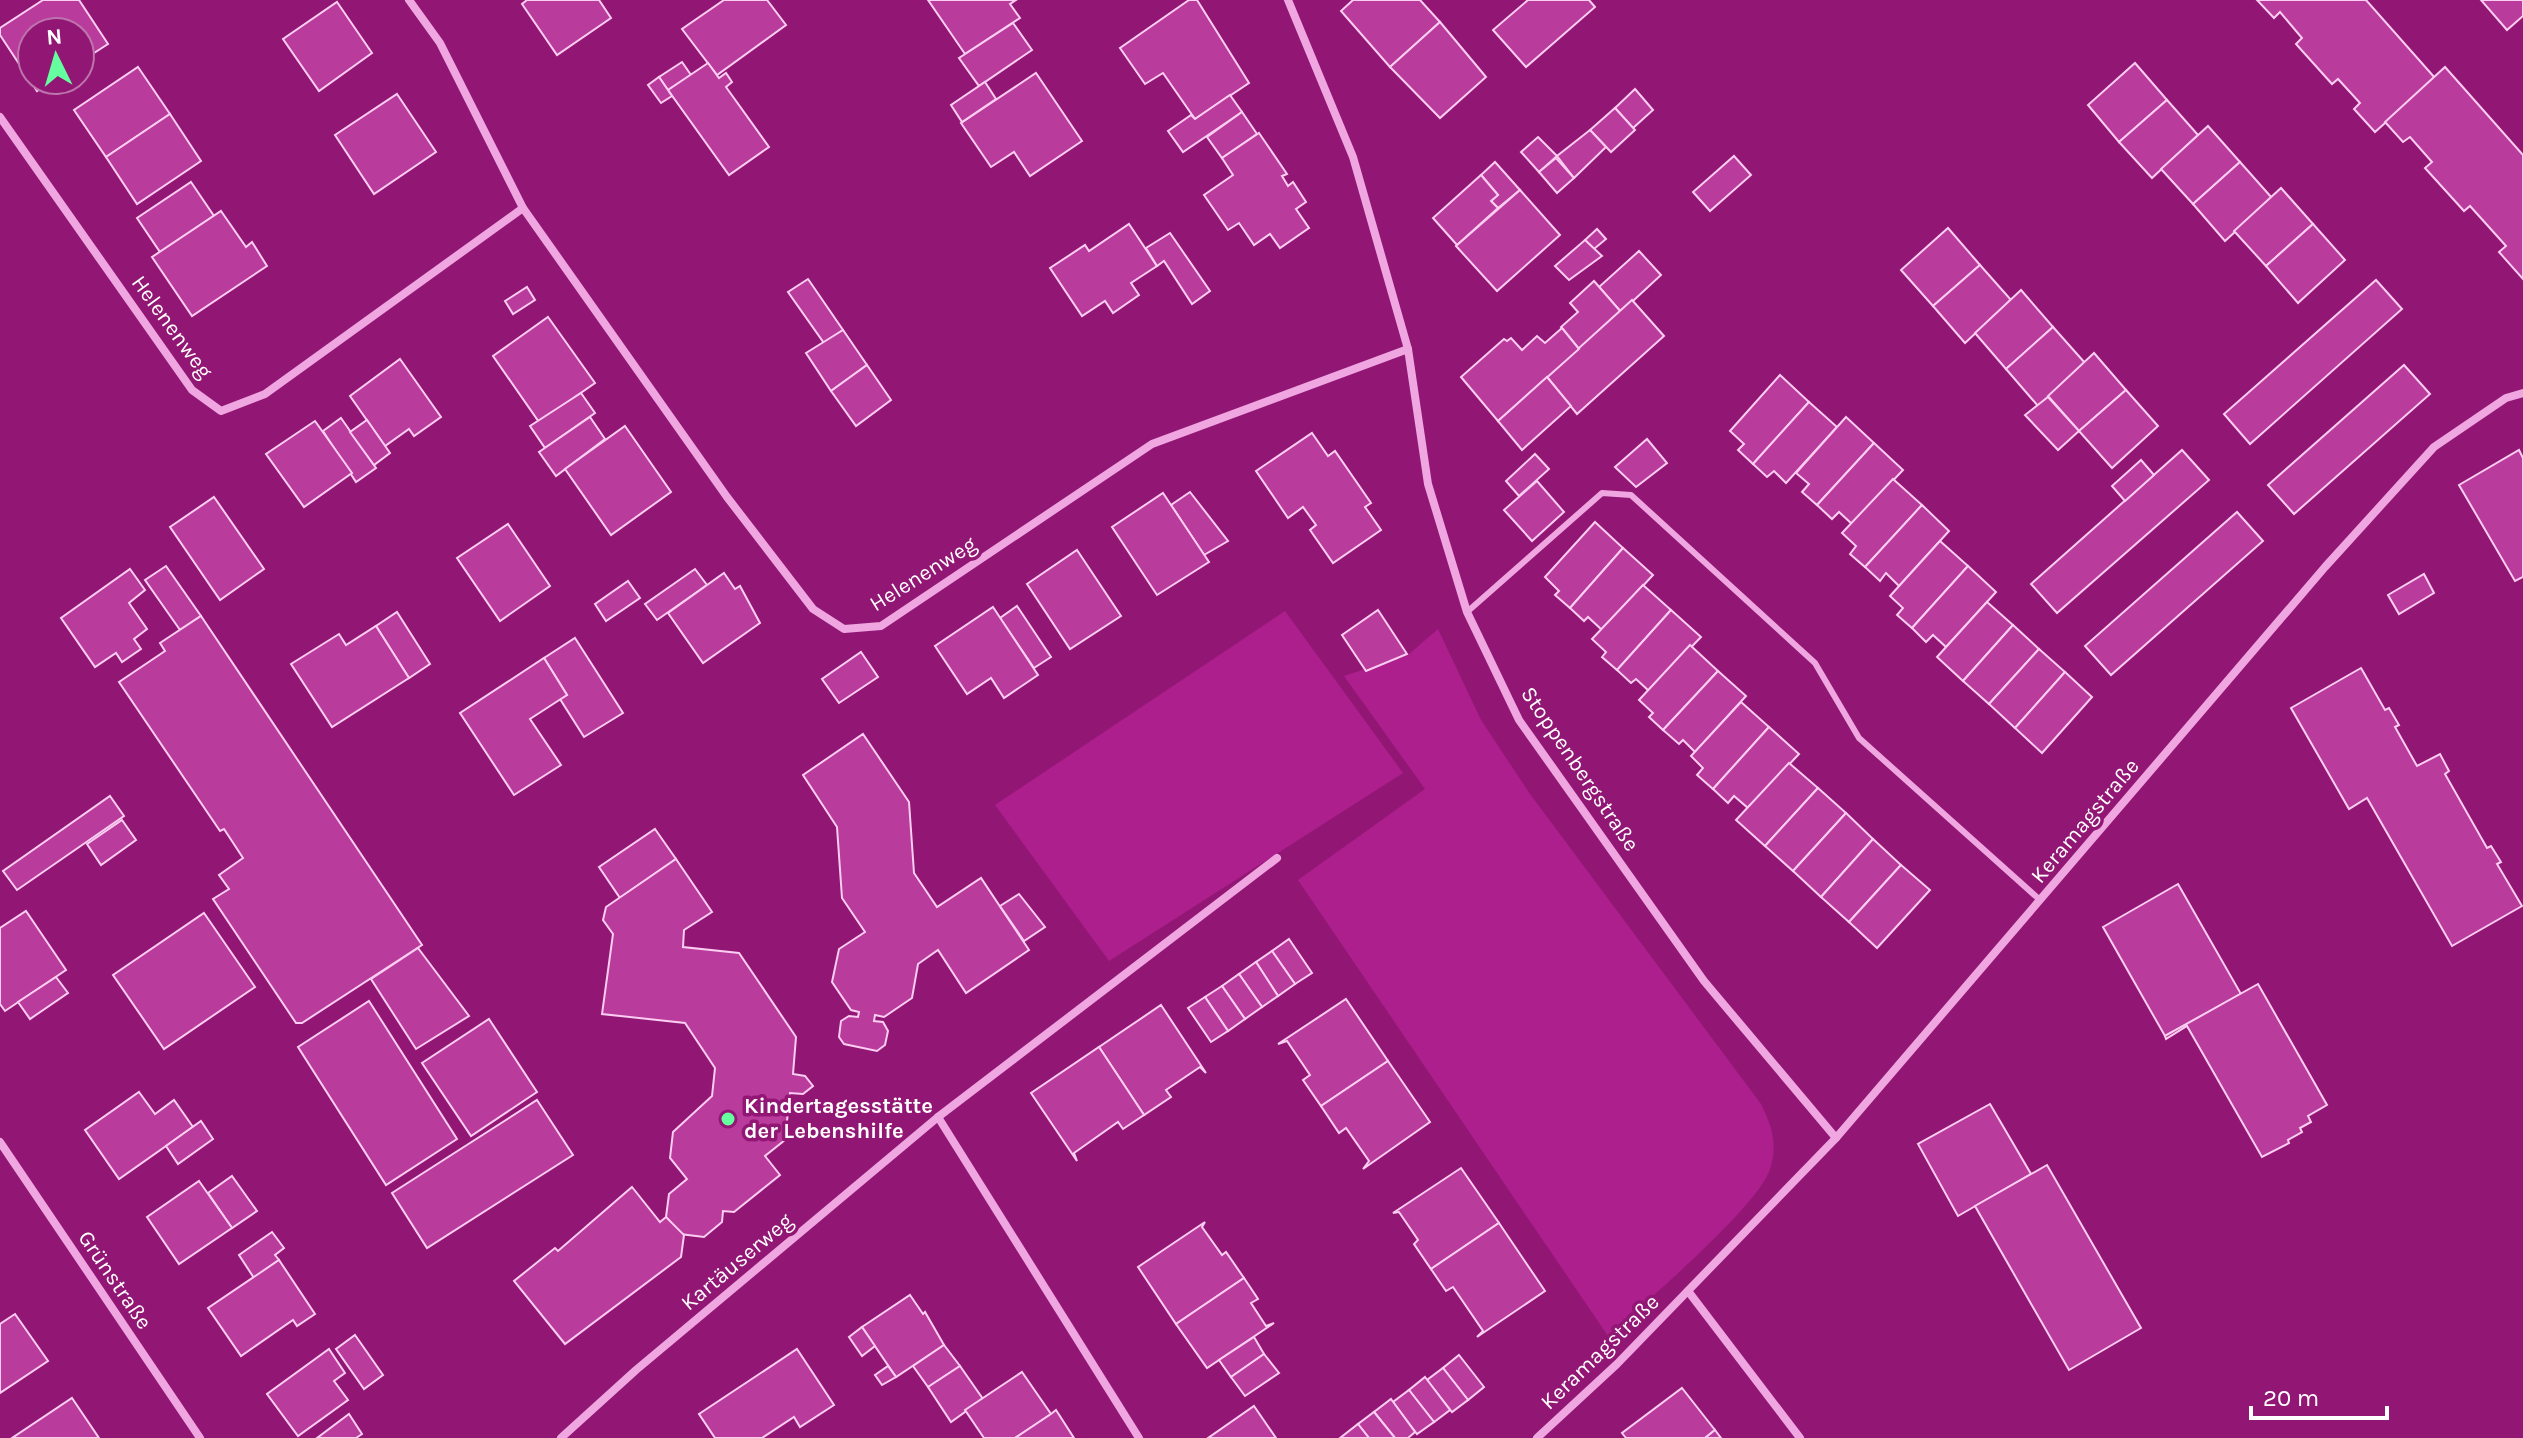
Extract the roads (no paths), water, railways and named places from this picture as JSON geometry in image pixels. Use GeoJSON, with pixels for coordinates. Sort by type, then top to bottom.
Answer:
{"type":"FeatureCollection","features":[{"type":"Feature","properties":{"kind":"street","name":"Helenenweg"},"geometry":{"type":"LineString","coordinates":[[409,0],[440,43],[523,208],[736,509],[813,609],[844,629],[881,626],[1152,444],[1408,349]]}},
{"type":"Feature","properties":{"kind":"street","name":"Stoppenbergstraße"},"geometry":{"type":"LineString","coordinates":[[1288,0],[1353,157],[1408,349],[1428,484],[1467,612],[1519,720],[1704,981],[1836,1138]]}},
{"type":"Feature","properties":{"kind":"street","name":"Helenenweg"},"geometry":{"type":"LineString","coordinates":[[0,117],[192,390],[221,411],[265,394],[523,208]]}},
{"type":"Feature","properties":{"kind":"street","name":"Keramagstraße"},"geometry":{"type":"LineString","coordinates":[[1537,1438],[1688,1291],[1836,1138],[2325,567],[2434,447],[2506,398],[2523,393]]}},
{"type":"Feature","properties":{"kind":"street","name":"Kartäuserweg"},"geometry":{"type":"LineString","coordinates":[[561,1438],[636,1370],[938,1117],[1277,858]]}},
{"type":"Feature","properties":{"kind":"street"},"geometry":{"type":"LineString","coordinates":[[938,1117],[1139,1438]]}},
{"type":"Feature","properties":{"kind":"street","name":"Grünstraße"},"geometry":{"type":"LineString","coordinates":[[0,1142],[200,1438]]}},
{"type":"Feature","properties":{"kind":"street","name":"Keramagstraße"},"geometry":{"type":"LineString","coordinates":[[1688,1291],[1800,1438]]}},
{"type":"Feature","properties":{"kind":"lane"},"geometry":{"type":"LineString","coordinates":[[1467,612],[1602,493],[1631,495],[1815,663],[1859,738],[2040,900]]}},
{"type":"Feature","properties":{"kind":"place","name":"Kindertagesstätte der Lebenshilfe"},"geometry":{"type":"Point","coordinates":[728,1119]}}]}
